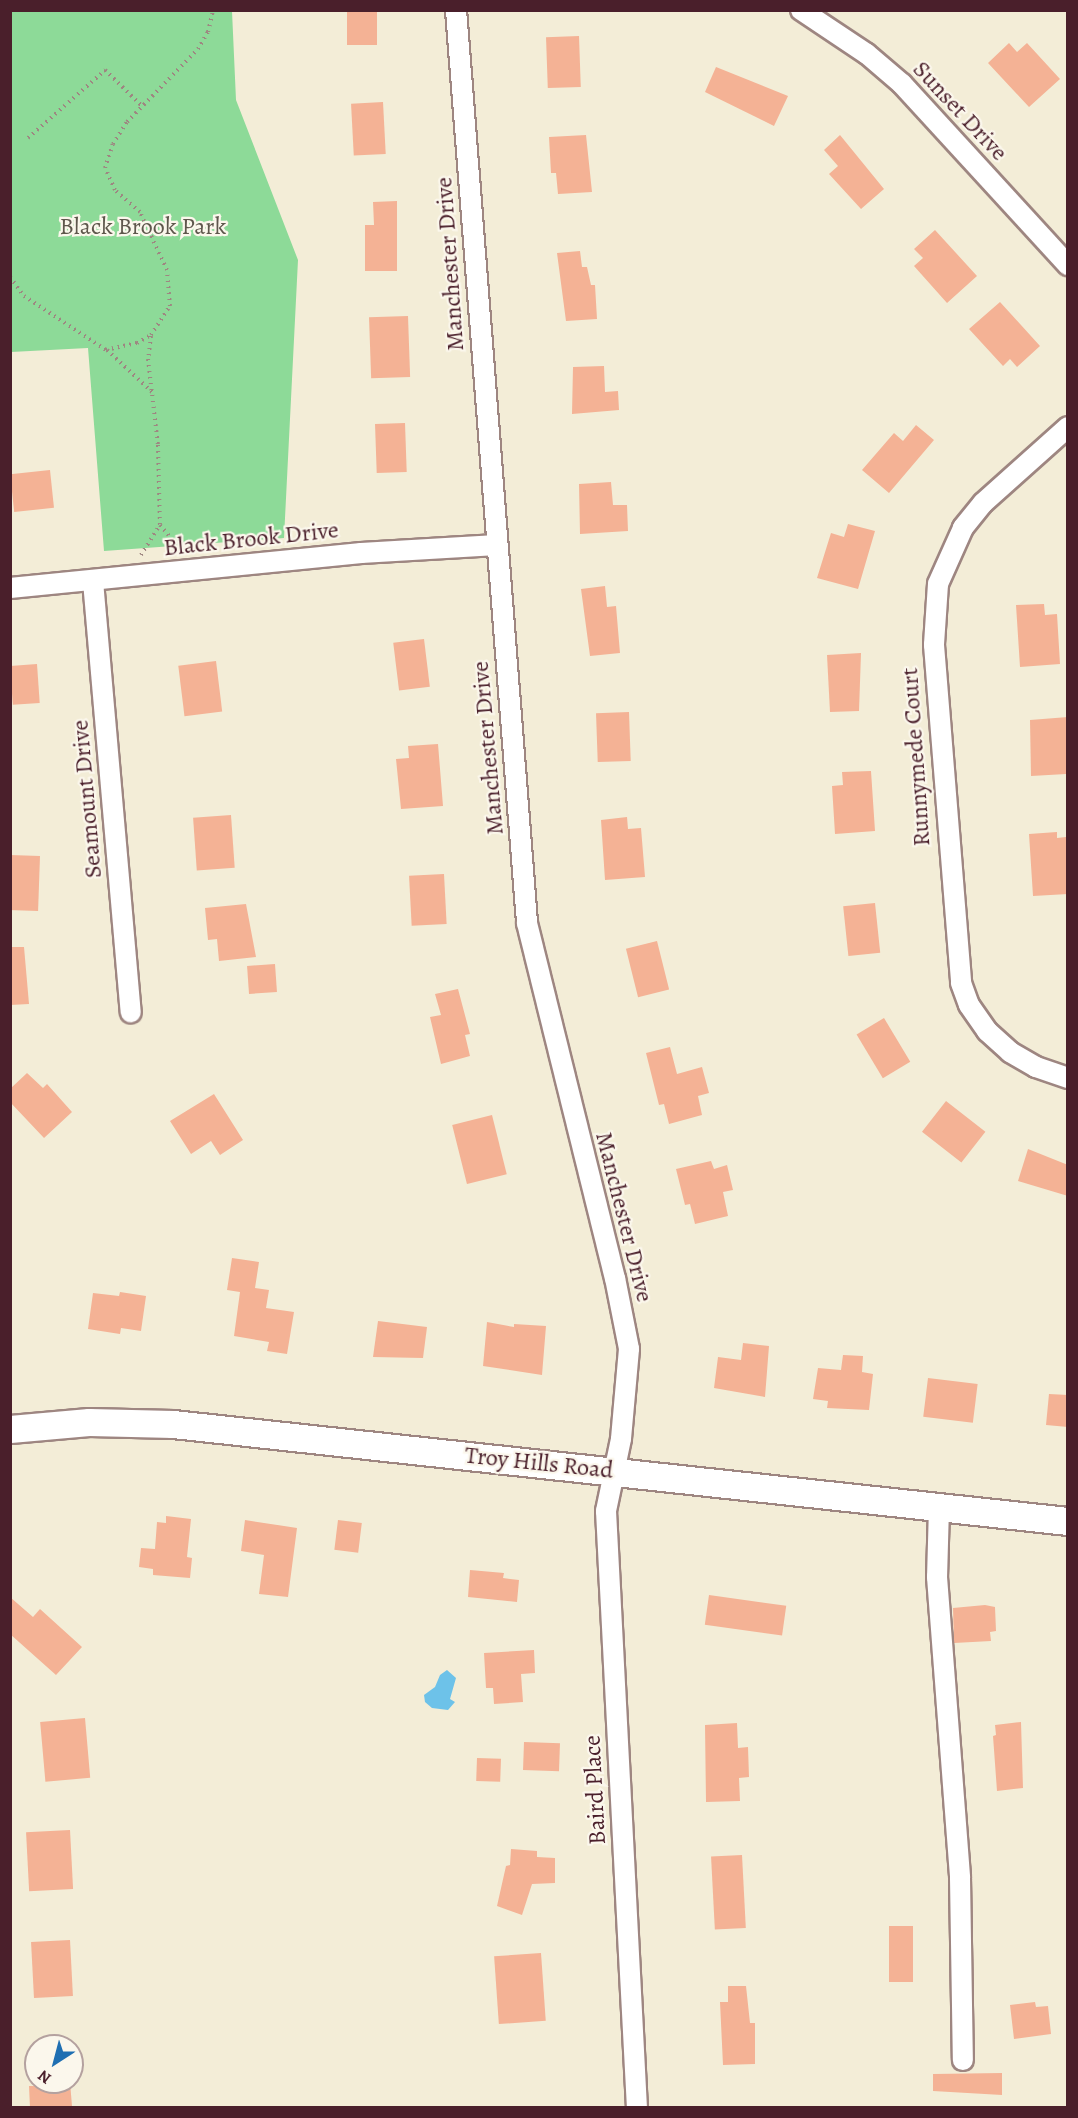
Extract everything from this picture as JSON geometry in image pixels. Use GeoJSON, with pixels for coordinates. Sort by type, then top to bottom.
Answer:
{"type":"FeatureCollection","features":[{"type":"Feature","properties":{"kind":"main road","name":"Troy Hills Road"},"geometry":{"type":"LineString","coordinates":[[10,1429],[89,1422],[173,1424],[1068,1521]]}},
{"type":"Feature","properties":{"kind":"street","name":"Manchester Drive"},"geometry":{"type":"LineString","coordinates":[[456,10],[527,922],[615,1278],[629,1349],[621,1440],[615,1471]]}},
{"type":"Feature","properties":{"kind":"street","name":"Sunset Drive"},"geometry":{"type":"LineString","coordinates":[[801,10],[867,54],[902,84],[1068,265]]}},
{"type":"Feature","properties":{"kind":"street","name":"Runnymede Court"},"geometry":{"type":"LineString","coordinates":[[1068,427],[983,503],[963,528],[938,584],[934,645],[961,983],[977,1019],[1002,1045],[1036,1067],[1068,1078]]}},
{"type":"Feature","properties":{"kind":"street","name":"Black Brook Drive"},"geometry":{"type":"LineString","coordinates":[[10,588],[361,553],[497,545]]}},
{"type":"Feature","properties":{"kind":"street","name":"Seamount Drive"},"geometry":{"type":"LineString","coordinates":[[93,581],[131,1012]]}},
{"type":"Feature","properties":{"kind":"street","name":"Baird Place"},"geometry":{"type":"LineString","coordinates":[[615,1471],[606,1512],[637,2108]]}},
{"type":"Feature","properties":{"kind":"street"},"geometry":{"type":"LineString","coordinates":[[939,1507],[937,1577],[960,1878],[963,2060]]}},
{"type":"Feature","properties":{"kind":"path"},"geometry":{"type":"LineString","coordinates":[[139,558],[160,525],[158,445],[148,358],[151,335],[170,306],[167,270],[140,212],[115,190],[105,168],[112,144],[142,107],[198,49],[208,32],[213,10]]}},
{"type":"Feature","properties":{"kind":"path"},"geometry":{"type":"LineString","coordinates":[[28,138],[105,70],[142,107]]}},
{"type":"Feature","properties":{"kind":"path"},"geometry":{"type":"LineString","coordinates":[[10,277],[24,296],[106,350],[152,392]]}},
{"type":"Feature","properties":{"kind":"path"},"geometry":{"type":"LineString","coordinates":[[106,350],[137,343],[151,335]]}},
{"type":"Feature","properties":{"kind":"path"},"geometry":{"type":"LineString","coordinates":[[160,525],[186,554]]}},
{"type":"Feature","properties":{"kind":"green space","name":"Black Brook Park"},"geometry":{"type":"Polygon","coordinates":[[[11,10],[232,11],[236,100],[298,260],[284,538],[104,551],[88,348],[11,352],[11,10]]]}},
{"type":"Feature","properties":{"kind":"water"},"geometry":{"type":"Polygon","coordinates":[[[447,1670],[456,1678],[450,1699],[455,1702],[448,1710],[432,1708],[425,1702],[424,1695],[435,1687],[440,1675],[447,1670]]]}},
{"type":"Feature","properties":{"kind":"building"},"geometry":{"type":"Polygon","coordinates":[[[347,10],[377,10],[377,45],[347,45],[347,10]]]}},
{"type":"Feature","properties":{"kind":"building"},"geometry":{"type":"Polygon","coordinates":[[[579,36],[581,87],[548,88],[546,37],[579,36]]]}},
{"type":"Feature","properties":{"kind":"building"},"geometry":{"type":"Polygon","coordinates":[[[1009,43],[1017,52],[1027,43],[1060,79],[1029,107],[988,63],[1009,43]]]}},
{"type":"Feature","properties":{"kind":"building"},"geometry":{"type":"Polygon","coordinates":[[[716,67],[788,96],[774,126],[705,92],[716,67]]]}},
{"type":"Feature","properties":{"kind":"building"},"geometry":{"type":"Polygon","coordinates":[[[383,102],[386,154],[354,156],[351,104],[383,102]]]}},
{"type":"Feature","properties":{"kind":"building"},"geometry":{"type":"Polygon","coordinates":[[[586,135],[592,192],[558,194],[556,173],[551,173],[549,137],[586,135]]]}},
{"type":"Feature","properties":{"kind":"building"},"geometry":{"type":"Polygon","coordinates":[[[840,135],[884,189],[861,209],[829,174],[838,166],[824,150],[840,135]]]}},
{"type":"Feature","properties":{"kind":"building"},"geometry":{"type":"Polygon","coordinates":[[[397,201],[397,271],[365,271],[365,225],[374,225],[373,202],[397,201]]]}},
{"type":"Feature","properties":{"kind":"building"},"geometry":{"type":"Polygon","coordinates":[[[935,230],[977,276],[947,303],[914,266],[923,258],[914,249],[935,230]]]}},
{"type":"Feature","properties":{"kind":"building"},"geometry":{"type":"Polygon","coordinates":[[[580,251],[582,267],[587,267],[591,285],[595,285],[597,319],[566,321],[557,253],[580,251]]]}},
{"type":"Feature","properties":{"kind":"building"},"geometry":{"type":"Polygon","coordinates":[[[1000,302],[1040,346],[1017,367],[1010,359],[1003,366],[969,329],[1000,302]]]}},
{"type":"Feature","properties":{"kind":"building"},"geometry":{"type":"Polygon","coordinates":[[[408,316],[410,377],[371,378],[369,317],[408,316]]]}},
{"type":"Feature","properties":{"kind":"building"},"geometry":{"type":"Polygon","coordinates":[[[604,366],[605,392],[618,391],[619,410],[572,414],[573,367],[604,366]]]}},
{"type":"Feature","properties":{"kind":"building"},"geometry":{"type":"Polygon","coordinates":[[[405,423],[407,472],[377,473],[375,424],[405,423]]]}},
{"type":"Feature","properties":{"kind":"building"},"geometry":{"type":"Polygon","coordinates":[[[916,425],[934,440],[889,493],[862,470],[894,433],[903,441],[916,425]]]}},
{"type":"Feature","properties":{"kind":"building"},"geometry":{"type":"Polygon","coordinates":[[[50,470],[54,508],[14,512],[10,474],[50,470]]]}},
{"type":"Feature","properties":{"kind":"building"},"geometry":{"type":"Polygon","coordinates":[[[611,482],[613,505],[627,505],[628,531],[580,534],[579,484],[611,482]]]}},
{"type":"Feature","properties":{"kind":"building"},"geometry":{"type":"Polygon","coordinates":[[[848,524],[875,531],[858,589],[817,578],[831,533],[844,537],[848,524]]]}},
{"type":"Feature","properties":{"kind":"building"},"geometry":{"type":"Polygon","coordinates":[[[605,586],[607,607],[616,606],[620,653],[590,656],[581,589],[605,586]]]}},
{"type":"Feature","properties":{"kind":"building"},"geometry":{"type":"Polygon","coordinates":[[[1044,604],[1045,615],[1057,614],[1060,664],[1020,667],[1016,605],[1044,604]]]}},
{"type":"Feature","properties":{"kind":"building"},"geometry":{"type":"Polygon","coordinates":[[[424,639],[430,687],[399,690],[393,643],[424,639]]]}},
{"type":"Feature","properties":{"kind":"building"},"geometry":{"type":"Polygon","coordinates":[[[861,653],[859,711],[830,712],[827,655],[861,653]]]}},
{"type":"Feature","properties":{"kind":"building"},"geometry":{"type":"Polygon","coordinates":[[[216,661],[222,712],[184,716],[178,666],[216,661]]]}},
{"type":"Feature","properties":{"kind":"building"},"geometry":{"type":"Polygon","coordinates":[[[37,664],[40,703],[13,705],[10,666],[37,664]]]}},
{"type":"Feature","properties":{"kind":"building"},"geometry":{"type":"Polygon","coordinates":[[[629,712],[631,761],[598,762],[596,713],[629,712]]]}},
{"type":"Feature","properties":{"kind":"building"},"geometry":{"type":"Polygon","coordinates":[[[1068,717],[1066,774],[1031,776],[1030,720],[1068,717]]]}},
{"type":"Feature","properties":{"kind":"building"},"geometry":{"type":"Polygon","coordinates":[[[438,744],[443,806],[401,809],[396,759],[409,758],[408,746],[438,744]]]}},
{"type":"Feature","properties":{"kind":"building"},"geometry":{"type":"Polygon","coordinates":[[[871,771],[875,831],[835,834],[832,786],[843,785],[842,772],[871,771]]]}},
{"type":"Feature","properties":{"kind":"building"},"geometry":{"type":"Polygon","coordinates":[[[231,815],[235,868],[197,871],[193,818],[231,815]]]}},
{"type":"Feature","properties":{"kind":"building"},"geometry":{"type":"Polygon","coordinates":[[[627,817],[628,829],[641,828],[645,877],[605,880],[601,820],[627,817]]]}},
{"type":"Feature","properties":{"kind":"building"},"geometry":{"type":"Polygon","coordinates":[[[1057,832],[1057,838],[1066,837],[1068,844],[1068,894],[1033,896],[1029,834],[1057,832]]]}},
{"type":"Feature","properties":{"kind":"building"},"geometry":{"type":"Polygon","coordinates":[[[10,855],[40,856],[38,911],[10,910],[10,855]]]}},
{"type":"Feature","properties":{"kind":"building"},"geometry":{"type":"Polygon","coordinates":[[[444,874],[447,924],[412,926],[409,876],[444,874]]]}},
{"type":"Feature","properties":{"kind":"building"},"geometry":{"type":"Polygon","coordinates":[[[875,903],[880,953],[848,956],[843,906],[875,903]]]}},
{"type":"Feature","properties":{"kind":"building"},"geometry":{"type":"Polygon","coordinates":[[[246,904],[256,957],[219,961],[217,939],[208,940],[205,908],[246,904]]]}},
{"type":"Feature","properties":{"kind":"building"},"geometry":{"type":"Polygon","coordinates":[[[657,941],[669,990],[638,997],[626,949],[657,941]]]}},
{"type":"Feature","properties":{"kind":"building"},"geometry":{"type":"Polygon","coordinates":[[[10,947],[24,947],[29,1004],[10,1005],[10,947]]]}},
{"type":"Feature","properties":{"kind":"building"},"geometry":{"type":"Polygon","coordinates":[[[275,964],[277,992],[249,994],[247,966],[275,964]]]}},
{"type":"Feature","properties":{"kind":"building"},"geometry":{"type":"Polygon","coordinates":[[[458,989],[470,1034],[465,1035],[470,1056],[441,1064],[430,1017],[441,1015],[435,994],[458,989]]]}},
{"type":"Feature","properties":{"kind":"building"},"geometry":{"type":"Polygon","coordinates":[[[884,1018],[910,1062],[883,1078],[857,1034],[884,1018]]]}},
{"type":"Feature","properties":{"kind":"building"},"geometry":{"type":"Polygon","coordinates":[[[670,1047],[677,1074],[702,1067],[709,1093],[698,1096],[702,1115],[669,1124],[664,1104],[659,1105],[646,1053],[670,1047]]]}},
{"type":"Feature","properties":{"kind":"building"},"geometry":{"type":"Polygon","coordinates":[[[27,1073],[43,1088],[47,1084],[72,1112],[44,1138],[10,1102],[10,1089],[27,1073]]]}},
{"type":"Feature","properties":{"kind":"building"},"geometry":{"type":"Polygon","coordinates":[[[214,1094],[243,1140],[220,1155],[211,1141],[191,1154],[170,1121],[214,1094]]]}},
{"type":"Feature","properties":{"kind":"building"},"geometry":{"type":"Polygon","coordinates":[[[946,1101],[985,1132],[961,1163],[922,1132],[946,1101]]]}},
{"type":"Feature","properties":{"kind":"building"},"geometry":{"type":"Polygon","coordinates":[[[492,1115],[507,1174],[467,1184],[452,1125],[492,1115]]]}},
{"type":"Feature","properties":{"kind":"building"},"geometry":{"type":"Polygon","coordinates":[[[1028,1149],[1068,1165],[1068,1196],[1018,1181],[1028,1149]]]}},
{"type":"Feature","properties":{"kind":"building"},"geometry":{"type":"Polygon","coordinates":[[[711,1161],[714,1169],[727,1165],[733,1190],[723,1192],[728,1216],[695,1224],[690,1204],[685,1205],[676,1169],[711,1161]]]}},
{"type":"Feature","properties":{"kind":"building"},"geometry":{"type":"Polygon","coordinates":[[[232,1258],[259,1262],[255,1288],[269,1290],[266,1308],[294,1312],[287,1354],[267,1351],[269,1342],[234,1336],[240,1292],[227,1290],[232,1258]]]}},
{"type":"Feature","properties":{"kind":"building"},"geometry":{"type":"Polygon","coordinates":[[[120,1292],[146,1296],[141,1331],[121,1328],[120,1334],[88,1329],[93,1293],[119,1296],[120,1292]]]}},
{"type":"Feature","properties":{"kind":"building"},"geometry":{"type":"Polygon","coordinates":[[[378,1321],[427,1327],[423,1358],[373,1357],[378,1321]]]}},
{"type":"Feature","properties":{"kind":"building"},"geometry":{"type":"Polygon","coordinates":[[[487,1322],[514,1327],[514,1324],[546,1326],[542,1375],[483,1366],[487,1322]]]}},
{"type":"Feature","properties":{"kind":"building"},"geometry":{"type":"Polygon","coordinates":[[[743,1343],[769,1346],[765,1397],[714,1388],[718,1357],[741,1360],[743,1343]]]}},
{"type":"Feature","properties":{"kind":"building"},"geometry":{"type":"Polygon","coordinates":[[[843,1355],[863,1356],[862,1372],[873,1374],[869,1410],[827,1408],[828,1401],[813,1399],[818,1368],[841,1370],[843,1355]]]}},
{"type":"Feature","properties":{"kind":"building"},"geometry":{"type":"Polygon","coordinates":[[[928,1378],[978,1384],[973,1423],[923,1417],[928,1378]]]}},
{"type":"Feature","properties":{"kind":"building"},"geometry":{"type":"Polygon","coordinates":[[[1049,1394],[1068,1395],[1068,1427],[1046,1425],[1049,1394]]]}},
{"type":"Feature","properties":{"kind":"building"},"geometry":{"type":"Polygon","coordinates":[[[166,1516],[191,1519],[187,1557],[192,1558],[190,1578],[153,1575],[153,1569],[139,1567],[141,1548],[155,1549],[157,1522],[166,1523],[166,1516]]]}},
{"type":"Feature","properties":{"kind":"building"},"geometry":{"type":"Polygon","coordinates":[[[245,1520],[297,1528],[288,1597],[259,1594],[264,1555],[241,1551],[245,1520]]]}},
{"type":"Feature","properties":{"kind":"building"},"geometry":{"type":"Polygon","coordinates":[[[338,1520],[362,1523],[358,1553],[334,1550],[338,1520]]]}},
{"type":"Feature","properties":{"kind":"building"},"geometry":{"type":"Polygon","coordinates":[[[470,1570],[504,1573],[503,1578],[519,1580],[517,1602],[468,1597],[470,1570]]]}},
{"type":"Feature","properties":{"kind":"building"},"geometry":{"type":"Polygon","coordinates":[[[709,1595],[786,1606],[782,1636],[705,1625],[709,1595]]]}},
{"type":"Feature","properties":{"kind":"building"},"geometry":{"type":"Polygon","coordinates":[[[10,1597],[33,1617],[40,1609],[82,1647],[56,1675],[10,1634],[10,1597]]]}},
{"type":"Feature","properties":{"kind":"building"},"geometry":{"type":"Polygon","coordinates":[[[985,1605],[995,1607],[996,1631],[990,1632],[991,1641],[954,1643],[953,1608],[985,1605]]]}},
{"type":"Feature","properties":{"kind":"building"},"geometry":{"type":"Polygon","coordinates":[[[534,1650],[535,1673],[521,1674],[523,1702],[494,1704],[493,1688],[486,1688],[484,1653],[534,1650]]]}},
{"type":"Feature","properties":{"kind":"building"},"geometry":{"type":"Polygon","coordinates":[[[85,1718],[90,1778],[45,1782],[40,1722],[85,1718]]]}},
{"type":"Feature","properties":{"kind":"building"},"geometry":{"type":"Polygon","coordinates":[[[1021,1722],[1023,1788],[997,1791],[993,1736],[996,1735],[995,1725],[1021,1722]]]}},
{"type":"Feature","properties":{"kind":"building"},"geometry":{"type":"Polygon","coordinates":[[[737,1723],[738,1748],[748,1747],[749,1777],[739,1778],[740,1801],[706,1802],[705,1725],[737,1723]]]}},
{"type":"Feature","properties":{"kind":"building"},"geometry":{"type":"Polygon","coordinates":[[[524,1742],[560,1743],[559,1771],[523,1770],[524,1742]]]}},
{"type":"Feature","properties":{"kind":"building"},"geometry":{"type":"Polygon","coordinates":[[[477,1758],[501,1759],[500,1782],[476,1781],[477,1758]]]}},
{"type":"Feature","properties":{"kind":"building"},"geometry":{"type":"Polygon","coordinates":[[[70,1830],[73,1889],[29,1891],[26,1832],[70,1830]]]}},
{"type":"Feature","properties":{"kind":"building"},"geometry":{"type":"Polygon","coordinates":[[[511,1849],[537,1851],[537,1857],[555,1858],[555,1883],[532,1884],[522,1915],[497,1906],[506,1866],[510,1865],[511,1849]]]}},
{"type":"Feature","properties":{"kind":"building"},"geometry":{"type":"Polygon","coordinates":[[[742,1855],[746,1928],[715,1930],[711,1857],[742,1855]]]}},
{"type":"Feature","properties":{"kind":"building"},"geometry":{"type":"Polygon","coordinates":[[[889,1926],[913,1926],[913,1982],[889,1982],[889,1926]]]}},
{"type":"Feature","properties":{"kind":"building"},"geometry":{"type":"Polygon","coordinates":[[[70,1940],[73,1996],[34,1998],[31,1942],[70,1940]]]}},
{"type":"Feature","properties":{"kind":"building"},"geometry":{"type":"Polygon","coordinates":[[[541,1953],[546,2021],[499,2024],[494,1956],[541,1953]]]}},
{"type":"Feature","properties":{"kind":"building"},"geometry":{"type":"Polygon","coordinates":[[[728,1986],[746,1986],[750,2023],[755,2023],[755,2064],[723,2065],[720,2002],[728,2002],[728,1986]]]}},
{"type":"Feature","properties":{"kind":"building"},"geometry":{"type":"Polygon","coordinates":[[[1035,2002],[1036,2007],[1048,2006],[1051,2034],[1014,2039],[1010,2005],[1035,2002]]]}},
{"type":"Feature","properties":{"kind":"building"},"geometry":{"type":"Polygon","coordinates":[[[1002,2073],[1002,2095],[933,2091],[933,2074],[1002,2073]]]}},
{"type":"Feature","properties":{"kind":"building"},"geometry":{"type":"Polygon","coordinates":[[[29,2094],[71,2094],[72,2106],[30,2108],[29,2094]]]}}]}
